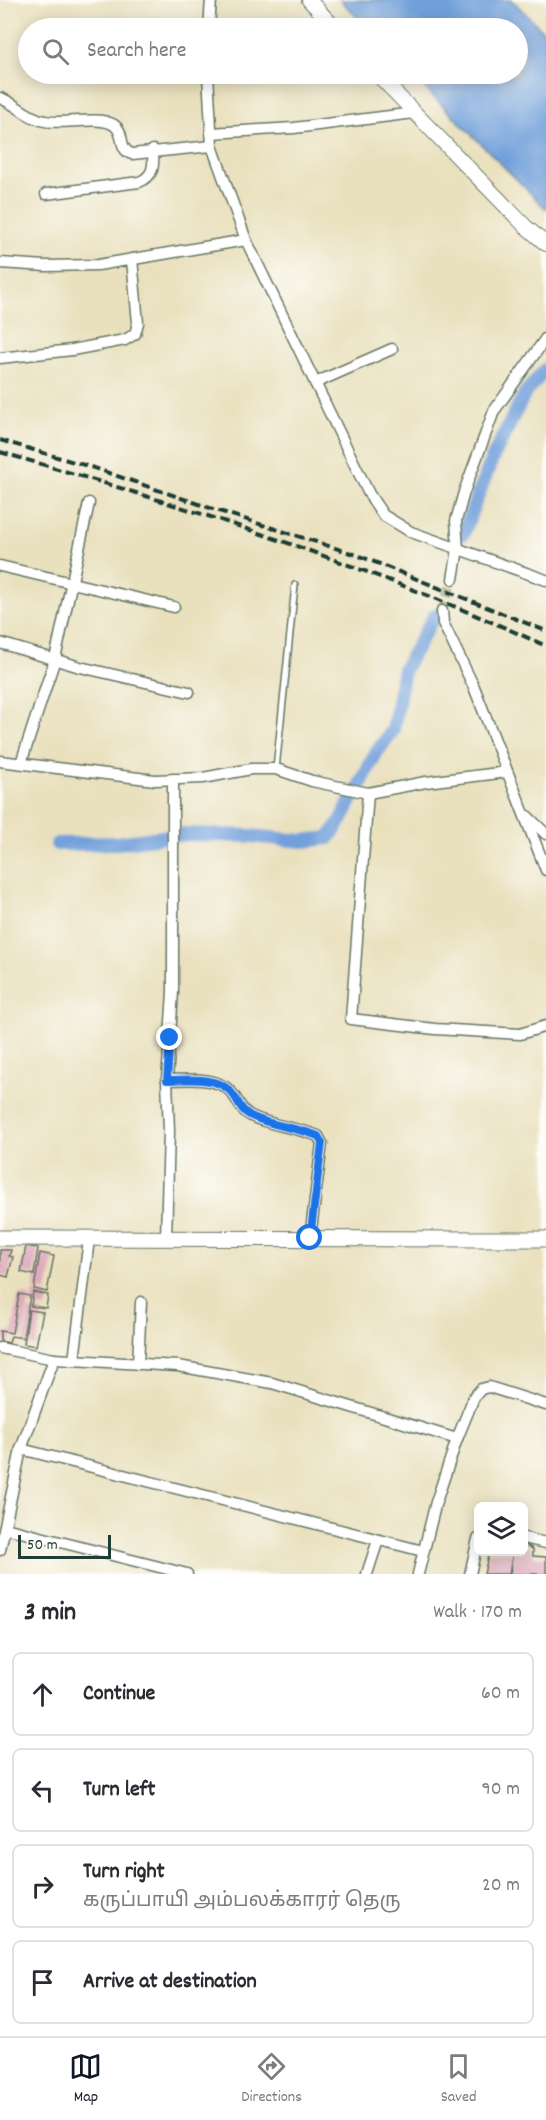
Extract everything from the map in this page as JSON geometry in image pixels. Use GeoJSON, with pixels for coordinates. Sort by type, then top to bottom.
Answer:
{"type":"FeatureCollection","features":[{"type":"Feature","properties":{"kind":"main road"},"geometry":{"type":"LineString","coordinates":[[309,0],[326,18]]}},
{"type":"Feature","properties":{"kind":"main road"},"geometry":{"type":"LineString","coordinates":[[386,84],[525,226],[546,244]]}},
{"type":"Feature","properties":{"kind":"main road"},"geometry":{"type":"LineString","coordinates":[[518,1239],[546,1232]]}},
{"type":"Feature","properties":{"kind":"main road"},"geometry":{"type":"LineString","coordinates":[[0,1238],[546,1239]]}},
{"type":"Feature","properties":{"kind":"main road"},"geometry":{"type":"LineString","coordinates":[[518,1239],[546,1252]]}},
{"type":"Feature","properties":{"kind":"street"},"geometry":{"type":"LineString","coordinates":[[210,18],[211,0]]}},
{"type":"Feature","properties":{"kind":"street"},"geometry":{"type":"LineString","coordinates":[[209,84],[212,146],[246,240],[369,494],[383,515],[411,532],[546,580]]}},
{"type":"Feature","properties":{"kind":"street"},"geometry":{"type":"LineString","coordinates":[[0,98],[24,114],[48,122],[106,121],[116,126],[120,132],[122,146],[126,152],[132,154],[153,150],[212,146]]}},
{"type":"Feature","properties":{"kind":"street"},"geometry":{"type":"LineString","coordinates":[[211,133],[294,128],[414,113]]}},
{"type":"Feature","properties":{"kind":"street"},"geometry":{"type":"LineString","coordinates":[[46,194],[147,179],[152,172],[153,150]]}},
{"type":"Feature","properties":{"kind":"street"},"geometry":{"type":"LineString","coordinates":[[0,263],[46,266],[98,265],[246,240]]}},
{"type":"Feature","properties":{"kind":"street"},"geometry":{"type":"LineString","coordinates":[[0,358],[72,350],[125,340],[135,334],[138,323],[132,259]]}},
{"type":"Feature","properties":{"kind":"street"},"geometry":{"type":"LineString","coordinates":[[453,579],[458,549],[456,521],[464,492],[494,411],[546,338]]}},
{"type":"Feature","properties":{"kind":"street"},"geometry":{"type":"LineString","coordinates":[[315,383],[392,350]]}},
{"type":"Feature","properties":{"kind":"street"},"geometry":{"type":"LineString","coordinates":[[21,764],[55,659],[73,583],[88,503]]}},
{"type":"Feature","properties":{"kind":"street"},"geometry":{"type":"LineString","coordinates":[[0,566],[174,608]]}},
{"type":"Feature","properties":{"kind":"street"},"geometry":{"type":"LineString","coordinates":[[442,611],[443,623],[474,687],[546,870]]}},
{"type":"Feature","properties":{"kind":"street"},"geometry":{"type":"LineString","coordinates":[[0,643],[80,667],[189,692]]}},
{"type":"Feature","properties":{"kind":"street"},"geometry":{"type":"LineString","coordinates":[[0,761],[155,780],[203,778],[251,770],[276,769],[312,781],[368,794],[426,782],[507,772]]}},
{"type":"Feature","properties":{"kind":"street"},"geometry":{"type":"LineString","coordinates":[[166,1238],[169,1131],[167,1080],[173,992],[173,779]]}},
{"type":"Feature","properties":{"kind":"street"},"geometry":{"type":"LineString","coordinates":[[368,794],[351,1019],[435,1029],[520,1034],[546,1026]]}},
{"type":"Feature","properties":{"kind":"street"},"geometry":{"type":"LineString","coordinates":[[525,814],[546,834]]}},
{"type":"Feature","properties":{"kind":"street"},"geometry":{"type":"LineString","coordinates":[[167,1080],[196,1079],[217,1083],[230,1090],[242,1110],[252,1117],[318,1136],[322,1143],[310,1238]]}},
{"type":"Feature","properties":{"kind":"street"},"geometry":{"type":"LineString","coordinates":[[75,1360],[89,1239]]}},
{"type":"Feature","properties":{"kind":"street"},"geometry":{"type":"LineString","coordinates":[[138,1364],[141,1302]]}},
{"type":"Feature","properties":{"kind":"street"},"geometry":{"type":"LineString","coordinates":[[0,1348],[54,1359],[178,1366],[272,1383],[457,1439]]}},
{"type":"Feature","properties":{"kind":"street"},"geometry":{"type":"LineString","coordinates":[[0,1550],[5,1528],[4,1512],[21,1449],[54,1359]]}},
{"type":"Feature","properties":{"kind":"street"},"geometry":{"type":"LineString","coordinates":[[418,1574],[436,1502],[474,1397],[481,1389],[489,1387],[546,1405]]}},
{"type":"Feature","properties":{"kind":"street"},"geometry":{"type":"LineString","coordinates":[[21,1449],[423,1551]]}},
{"type":"Feature","properties":{"kind":"street"},"geometry":{"type":"LineString","coordinates":[[5,1528],[187,1574]]}},
{"type":"Feature","properties":{"kind":"street"},"geometry":{"type":"LineString","coordinates":[[528,1539],[546,1544]]}},
{"type":"Feature","properties":{"kind":"street"},"geometry":{"type":"LineString","coordinates":[[367,1574],[378,1540]]}},
{"type":"Feature","properties":{"kind":"street"},"geometry":{"type":"LineString","coordinates":[[470,1574],[474,1556]]}},
{"type":"Feature","properties":{"kind":"lane"},"geometry":{"type":"LineString","coordinates":[[276,769],[295,585]]}},
{"type":"Feature","properties":{"kind":"water"},"geometry":{"type":"Polygon","coordinates":[[[340,0],[512,0],[546,34],[546,209],[421,84],[528,84],[528,18],[358,18],[340,0]]]}},
{"type":"Feature","properties":{"kind":"building"},"geometry":{"type":"Polygon","coordinates":[[[26,1246],[38,1248],[34,1275],[21,1272],[26,1246]]]}},
{"type":"Feature","properties":{"kind":"building"},"geometry":{"type":"Polygon","coordinates":[[[0,1250],[11,1250],[9,1256],[13,1257],[8,1277],[0,1275],[0,1250]]]}},
{"type":"Feature","properties":{"kind":"building"},"geometry":{"type":"Polygon","coordinates":[[[40,1253],[54,1256],[47,1292],[34,1289],[40,1253]]]}},
{"type":"Feature","properties":{"kind":"building"},"geometry":{"type":"Polygon","coordinates":[[[33,1292],[48,1295],[46,1308],[31,1306],[33,1292]]]}},
{"type":"Feature","properties":{"kind":"building"},"geometry":{"type":"Polygon","coordinates":[[[19,1294],[30,1296],[23,1338],[11,1336],[9,1343],[0,1341],[0,1331],[12,1333],[19,1294]]]}},
{"type":"Feature","properties":{"kind":"building"},"geometry":{"type":"Polygon","coordinates":[[[29,1310],[43,1312],[36,1346],[24,1344],[29,1310]]]}},
{"type":"Feature","properties":{"kind":"building"},"geometry":{"type":"Polygon","coordinates":[[[528,1546],[533,1549],[533,1556],[546,1557],[546,1574],[510,1574],[512,1557],[509,1574],[484,1574],[488,1556],[528,1556],[528,1546]]]}},
{"type":"Feature","properties":{"kind":"waterway"},"geometry":{"type":"LineString","coordinates":[[463,534],[492,459],[525,393],[546,369]]}},
{"type":"Feature","properties":{"kind":"waterway"},"geometry":{"type":"LineString","coordinates":[[360,785],[376,753],[393,730],[404,669],[435,615]]}},
{"type":"Feature","properties":{"kind":"waterway"},"geometry":{"type":"LineString","coordinates":[[57,844],[117,843],[185,834],[250,836],[303,841],[329,838],[352,798]]}},
{"type":"Feature","properties":{"kind":"tunnel"},"geometry":{"type":"LineString","coordinates":[[442,611],[453,579]]}},
{"type":"Feature","properties":{"kind":"railway"},"geometry":{"type":"LineString","coordinates":[[0,440],[94,468],[357,555],[546,631]]}},
{"type":"Feature","properties":{"kind":"railway"},"geometry":{"type":"LineString","coordinates":[[0,452],[277,539],[413,590],[546,646]]}},
{"type":"Feature","properties":{"kind":"route"},"geometry":{"type":"LineString","coordinates":[[170,1038],[167,1080],[196,1079],[217,1083],[230,1090],[242,1110],[252,1117],[318,1136],[322,1143],[321,1160],[310,1238]]}}]}
